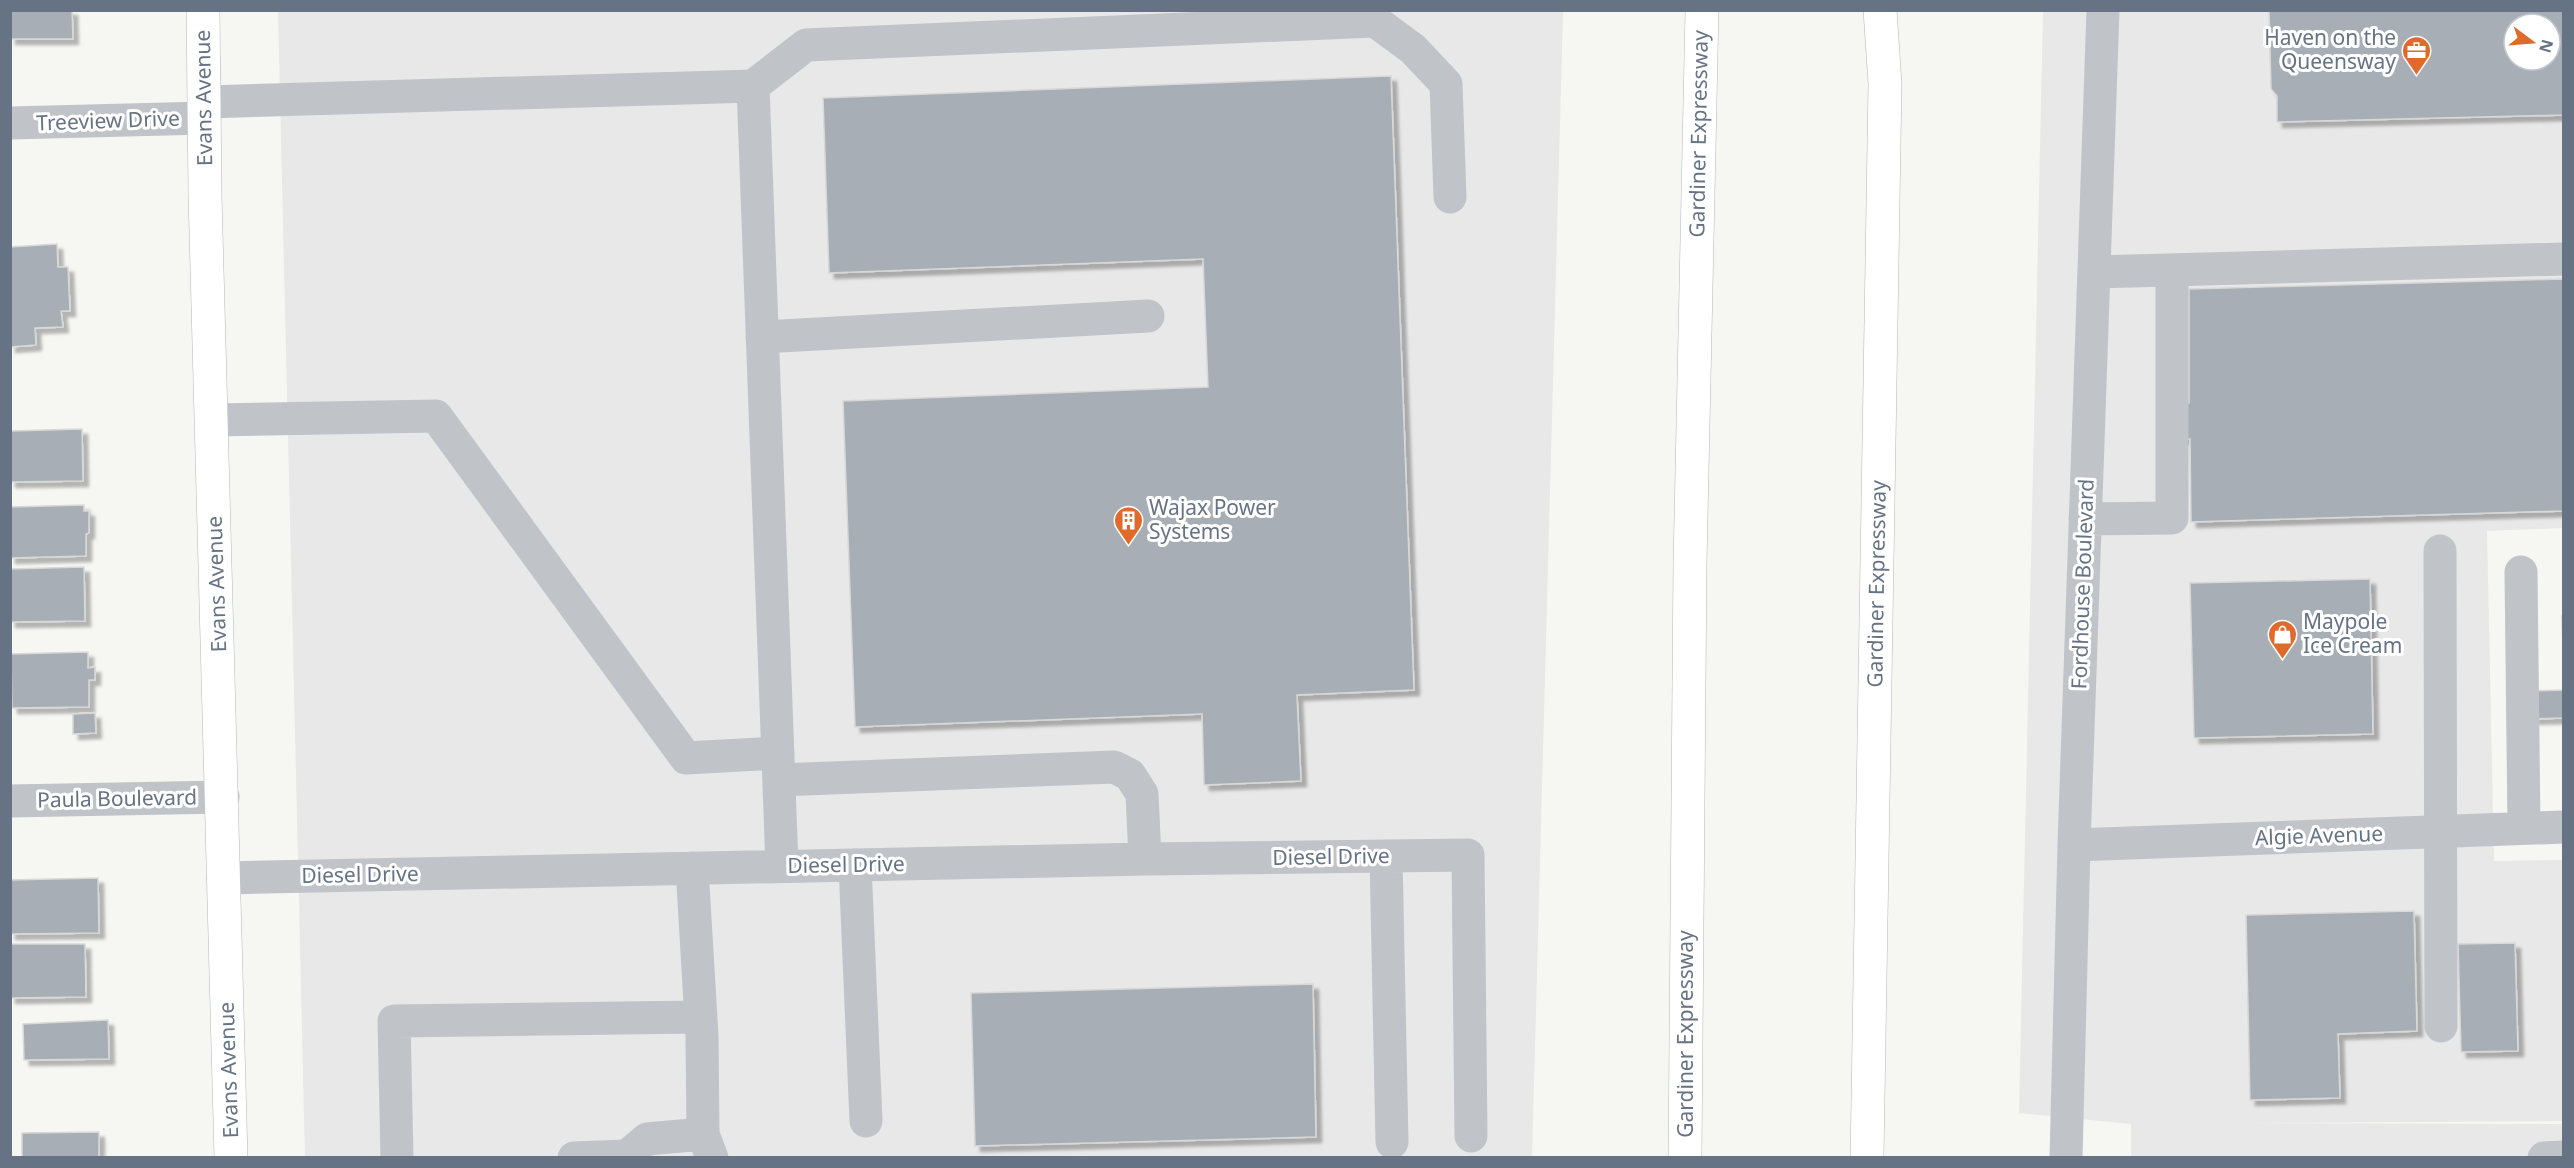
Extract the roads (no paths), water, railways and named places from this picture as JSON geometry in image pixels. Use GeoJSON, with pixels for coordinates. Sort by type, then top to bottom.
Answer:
{"type":"FeatureCollection","features":[{"type":"Feature","properties":{"kind":"main road","name":"Evans Avenue"},"geometry":{"type":"LineString","coordinates":[[203,10],[231,1158]]}},
{"type":"Feature","properties":{"kind":"main road","name":"Gardiner Expressway"},"geometry":{"type":"LineString","coordinates":[[1685,1158],[1690,564],[1702,10]]}},
{"type":"Feature","properties":{"kind":"main road","name":"Gardiner Expressway"},"geometry":{"type":"LineString","coordinates":[[1868,1158],[1885,84],[1880,10]]}},
{"type":"Feature","properties":{"kind":"main road"},"geometry":{"type":"LineString","coordinates":[[1885,84],[1898,10]]}},
{"type":"Feature","properties":{"kind":"street","name":"Fordhouse Boulevard"},"geometry":{"type":"LineString","coordinates":[[2066,1158],[2074,845],[2103,10]]}},
{"type":"Feature","properties":{"kind":"street"},"geometry":{"type":"LineString","coordinates":[[782,866],[753,86],[806,45],[1375,21],[1413,49],[1446,84],[1450,197]]}},
{"type":"Feature","properties":{"kind":"street","name":"Treeview Drive"},"geometry":{"type":"LineString","coordinates":[[10,123],[205,110],[753,86]]}},
{"type":"Feature","properties":{"kind":"street"},"geometry":{"type":"LineString","coordinates":[[2094,272],[2564,259]]}},
{"type":"Feature","properties":{"kind":"street"},"geometry":{"type":"LineString","coordinates":[[2085,519],[2172,518],[2172,270]]}},
{"type":"Feature","properties":{"kind":"street"},"geometry":{"type":"LineString","coordinates":[[762,338],[1148,316]]}},
{"type":"Feature","properties":{"kind":"street"},"geometry":{"type":"LineString","coordinates":[[212,420],[436,416],[686,758],[778,766],[1114,767],[1130,775],[1142,794],[1145,859]]}},
{"type":"Feature","properties":{"kind":"street"},"geometry":{"type":"LineString","coordinates":[[2440,551],[2440,1026]]}},
{"type":"Feature","properties":{"kind":"street"},"geometry":{"type":"LineString","coordinates":[[2521,572],[2524,828]]}},
{"type":"Feature","properties":{"kind":"street","name":"Paula Boulevard"},"geometry":{"type":"LineString","coordinates":[[10,801],[223,797]]}},
{"type":"Feature","properties":{"kind":"street","name":"Algie Avenue"},"geometry":{"type":"LineString","coordinates":[[2074,845],[2564,826]]}},
{"type":"Feature","properties":{"kind":"street","name":"Diesel Drive"},"geometry":{"type":"LineString","coordinates":[[223,878],[1145,859],[1468,855],[1472,1136]]}},
{"type":"Feature","properties":{"kind":"street"},"geometry":{"type":"LineString","coordinates":[[1386,856],[1392,1142]]}},
{"type":"Feature","properties":{"kind":"street"},"geometry":{"type":"LineString","coordinates":[[855,865],[866,1121]]}},
{"type":"Feature","properties":{"kind":"street"},"geometry":{"type":"LineString","coordinates":[[574,1158],[627,1156],[647,1139],[708,1146],[692,868]]}},
{"type":"Feature","properties":{"kind":"street"},"geometry":{"type":"LineString","coordinates":[[397,1158],[394,1021],[700,1017]]}},
{"type":"Feature","properties":{"kind":"street"},"geometry":{"type":"LineString","coordinates":[[2544,1158],[2564,1157]]}},
{"type":"Feature","properties":{"kind":"place","name":"Haven on the Queensway"},"geometry":{"type":"Point","coordinates":[2417,76]}},
{"type":"Feature","properties":{"kind":"place","name":"Wajax Power Systems"},"geometry":{"type":"Point","coordinates":[1128,546]}},
{"type":"Feature","properties":{"kind":"place","name":"Maypole Ice Cream"},"geometry":{"type":"Point","coordinates":[2282,660]}}]}
